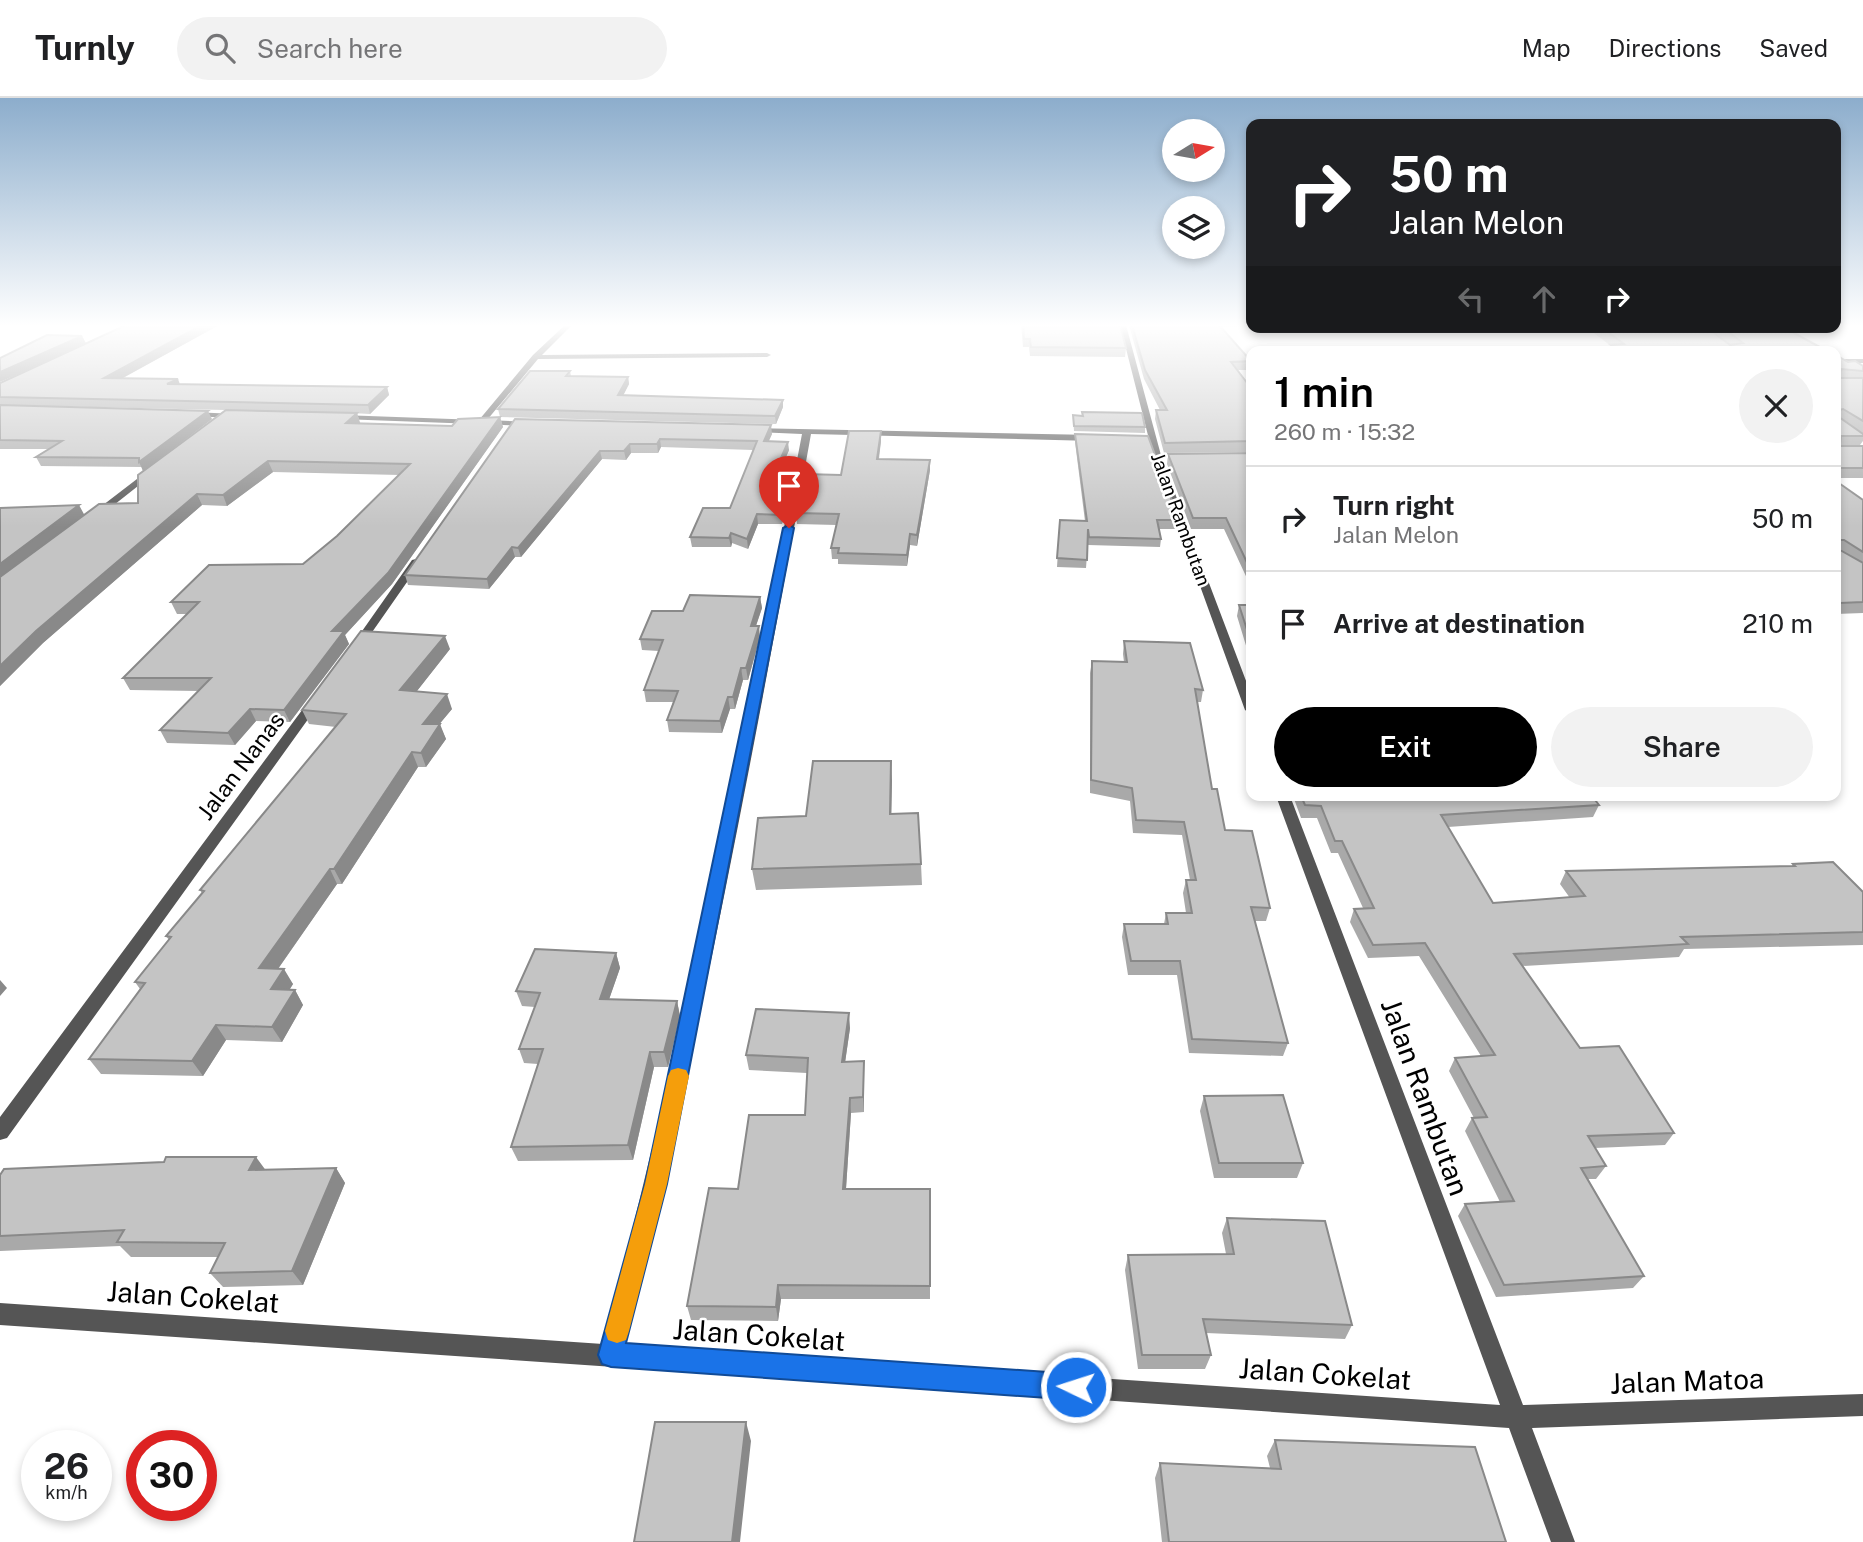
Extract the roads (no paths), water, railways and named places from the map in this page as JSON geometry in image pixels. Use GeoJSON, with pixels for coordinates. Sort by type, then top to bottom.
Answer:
{"type":"FeatureCollection","features":[{"type":"Feature","properties":{"kind":"street"},"geometry":{"type":"LineString","coordinates":[[480,423],[506,392]]}},
{"type":"Feature","properties":{"kind":"street","name":"Jalan Rambutan"},"geometry":{"type":"LineString","coordinates":[[1140,392],[1158,459],[1246,697]]}},
{"type":"Feature","properties":{"kind":"street"},"geometry":{"type":"LineString","coordinates":[[175,414],[253,416]]}},
{"type":"Feature","properties":{"kind":"street"},"geometry":{"type":"LineString","coordinates":[[216,424],[227,415]]}},
{"type":"Feature","properties":{"kind":"street"},"geometry":{"type":"LineString","coordinates":[[332,417],[480,423],[510,429],[540,424]]}},
{"type":"Feature","properties":{"kind":"street"},"geometry":{"type":"LineString","coordinates":[[740,429],[1111,439]]}},
{"type":"Feature","properties":{"kind":"street"},"geometry":{"type":"LineString","coordinates":[[611,1355],[656,1184],[771,626],[807,431]]}},
{"type":"Feature","properties":{"kind":"street"},"geometry":{"type":"LineString","coordinates":[[1138,439],[1152,439]]}},
{"type":"Feature","properties":{"kind":"street"},"geometry":{"type":"LineString","coordinates":[[1158,459],[1171,458]]}},
{"type":"Feature","properties":{"kind":"street"},"geometry":{"type":"LineString","coordinates":[[85,523],[161,465]]}},
{"type":"Feature","properties":{"kind":"street"},"geometry":{"type":"LineString","coordinates":[[351,653],[421,555]]}},
{"type":"Feature","properties":{"kind":"street","name":"Jalan Nanas"},"geometry":{"type":"LineString","coordinates":[[0,1132],[327,685]]}},
{"type":"Feature","properties":{"kind":"street","name":"Jalan Rambutan"},"geometry":{"type":"LineString","coordinates":[[1285,801],[1563,1542]]}},
{"type":"Feature","properties":{"kind":"street","name":"Jalan Cokelat"},"geometry":{"type":"LineString","coordinates":[[0,1314],[1514,1417]]}},
{"type":"Feature","properties":{"kind":"street","name":"Jalan Matoa"},"geometry":{"type":"LineString","coordinates":[[1514,1417],[1863,1405]]}}]}
